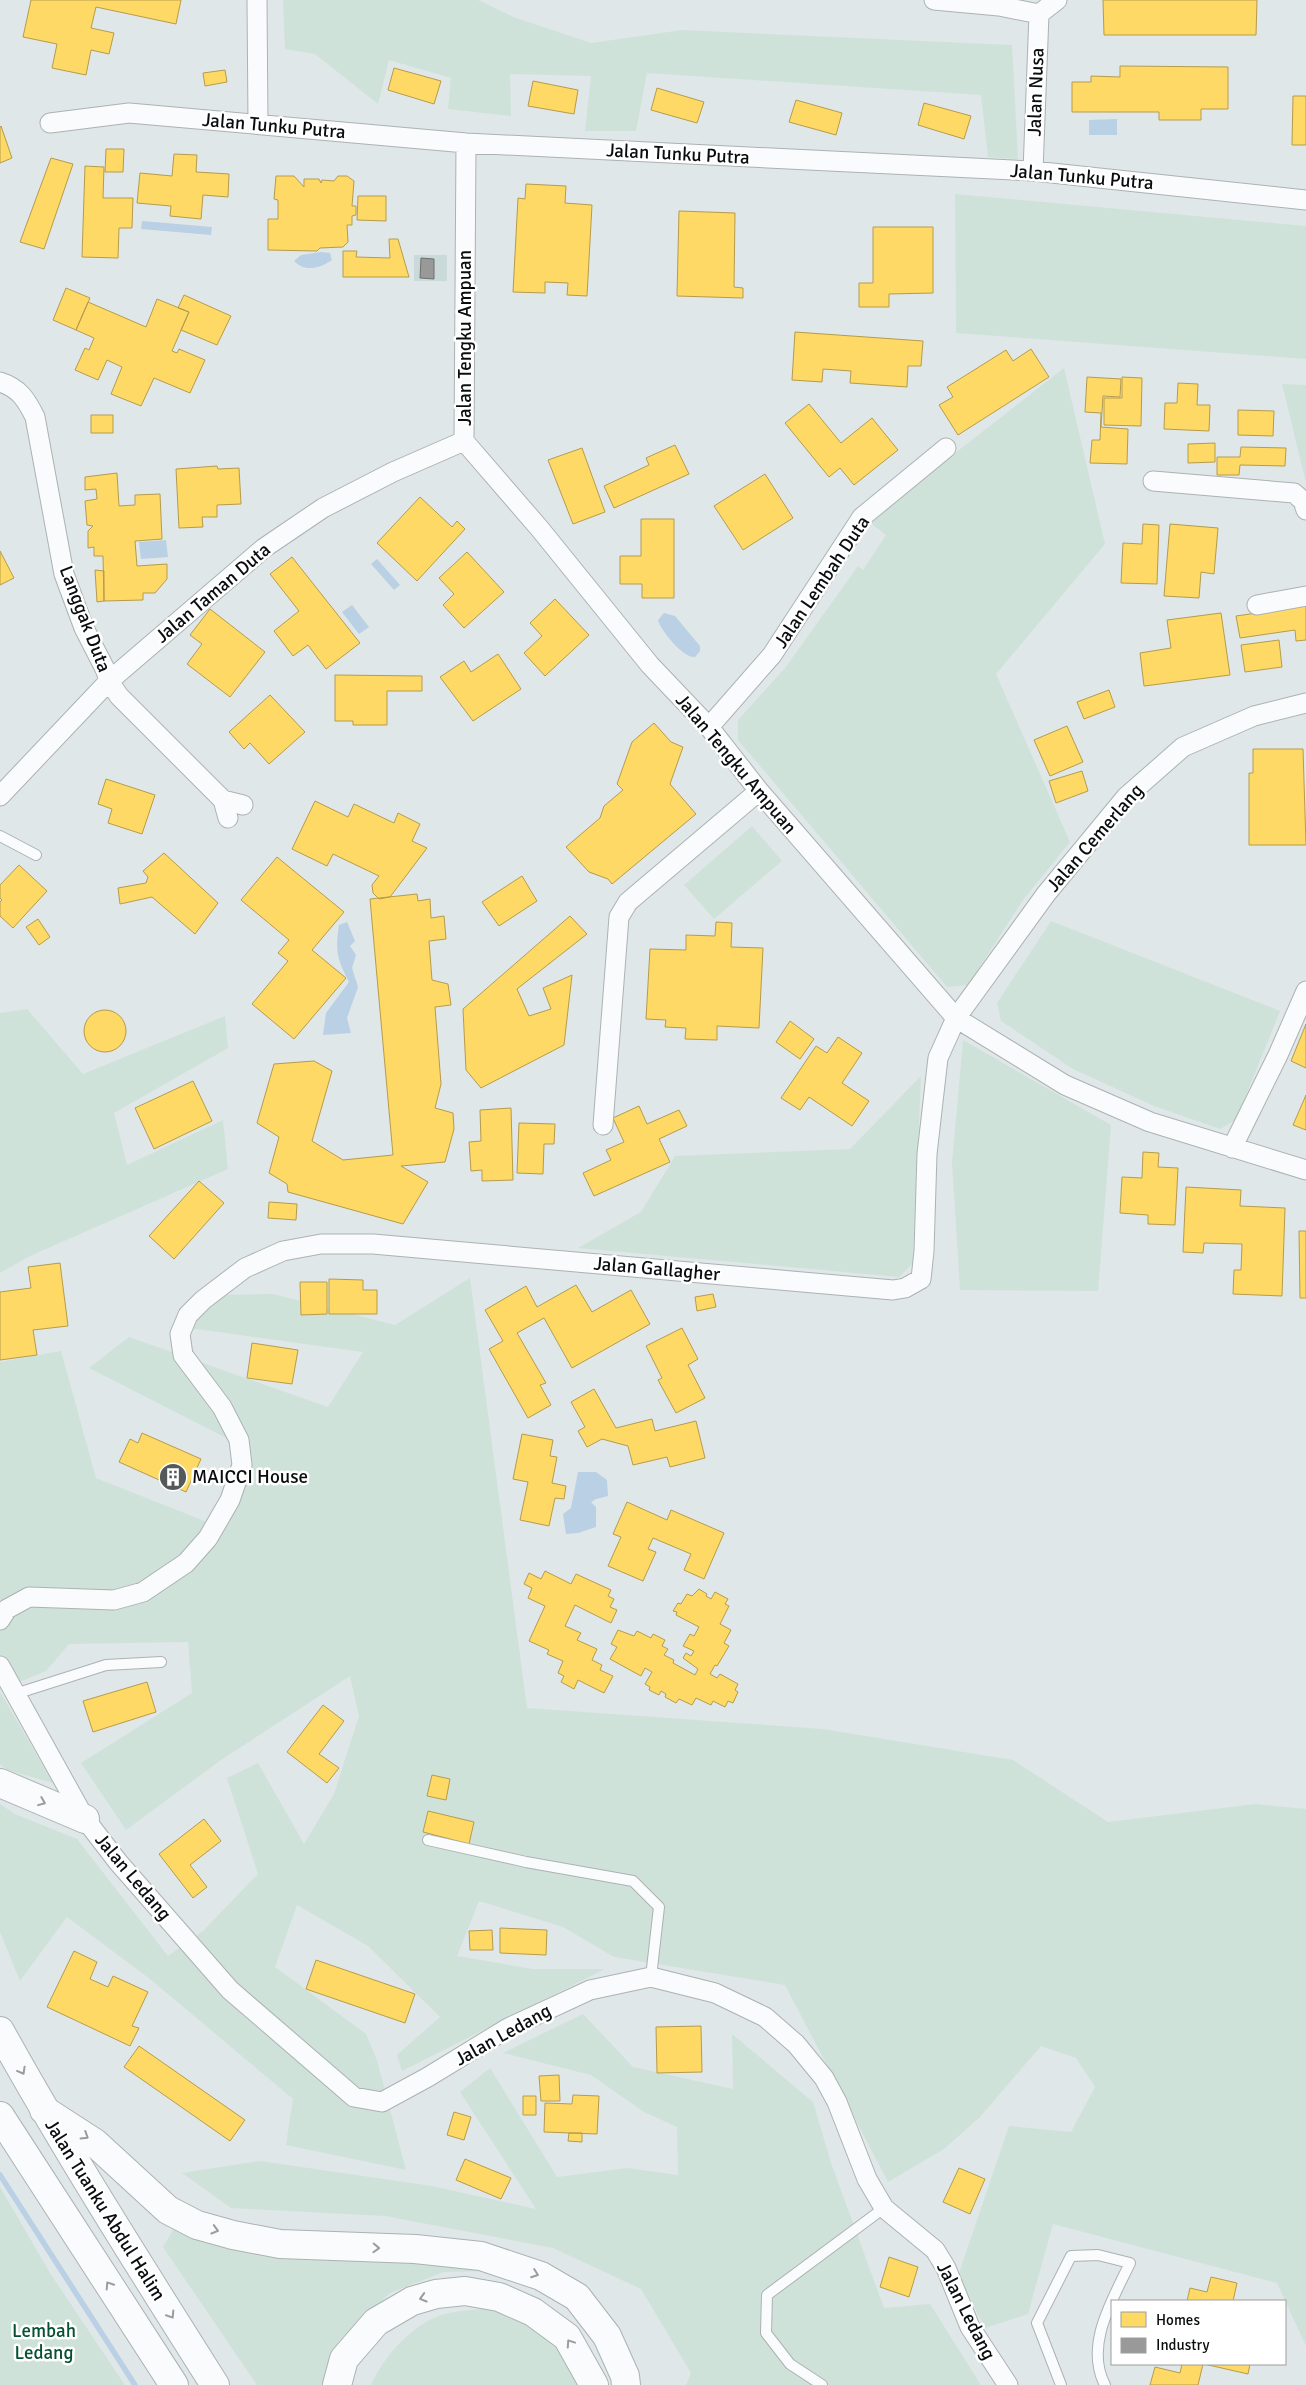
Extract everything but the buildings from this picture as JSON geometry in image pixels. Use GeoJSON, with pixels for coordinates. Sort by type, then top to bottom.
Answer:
{"type":"FeatureCollection","features":[{"type":"Feature","properties":{"kind":"main road"},"geometry":{"type":"LineString","coordinates":[[0,1783],[85,1819]]}},
{"type":"Feature","properties":{"kind":"main road","name":"Jalan Tuanku Abdul Halim"},"geometry":{"type":"LineString","coordinates":[[0,2031],[108,2218],[215,2385]]}},
{"type":"Feature","properties":{"kind":"main road"},"geometry":{"type":"LineString","coordinates":[[44,2110],[95,2143],[168,2210],[196,2225],[233,2235],[280,2244],[414,2249],[481,2256],[541,2276],[577,2297],[607,2336],[625,2376],[626,2385]]}},
{"type":"Feature","properties":{"kind":"main road","name":"Jalan Tuanku Abdul Halim"},"geometry":{"type":"LineString","coordinates":[[3,2127],[174,2385]]}},
{"type":"Feature","properties":{"kind":"main road"},"geometry":{"type":"LineString","coordinates":[[337,2385],[344,2360],[376,2322],[412,2301],[436,2294],[465,2291],[499,2297],[533,2312],[567,2337],[594,2385]]}},
{"type":"Feature","properties":{"kind":"street"},"geometry":{"type":"LineString","coordinates":[[256,0],[258,124]]}},
{"type":"Feature","properties":{"kind":"street"},"geometry":{"type":"LineString","coordinates":[[934,0],[999,6],[1040,14],[1057,0]]}},
{"type":"Feature","properties":{"kind":"street","name":"Jalan Nusa"},"geometry":{"type":"LineString","coordinates":[[1033,171],[1040,14]]}},
{"type":"Feature","properties":{"kind":"street","name":"Jalan Tunku Putra"},"geometry":{"type":"LineString","coordinates":[[50,123],[129,113],[466,144],[1033,171],[1306,200]]}},
{"type":"Feature","properties":{"kind":"street","name":"Jalan Tengku Ampuan"},"geometry":{"type":"LineString","coordinates":[[466,144],[464,441],[540,529],[632,644],[709,727],[759,791],[956,1018],[1065,1085],[1150,1122],[1306,1170]]}},
{"type":"Feature","properties":{"kind":"street","name":"Langgak Duta"},"geometry":{"type":"LineString","coordinates":[[0,382],[13,386],[20,392],[26,398],[35,417],[64,574],[84,628],[106,671],[108,681],[119,696],[223,800]]}},
{"type":"Feature","properties":{"kind":"street","name":"Jalan Taman Duta"},"geometry":{"type":"LineString","coordinates":[[0,796],[108,681],[264,548],[324,508],[393,472],[464,441]]}},
{"type":"Feature","properties":{"kind":"street","name":"Jalan Lembah Duta"},"geometry":{"type":"LineString","coordinates":[[709,727],[772,655],[862,517],[946,448]]}},
{"type":"Feature","properties":{"kind":"street"},"geometry":{"type":"LineString","coordinates":[[1153,481],[1294,493],[1304,501],[1306,510]]}},
{"type":"Feature","properties":{"kind":"street"},"geometry":{"type":"LineString","coordinates":[[1257,604],[1306,596]]}},
{"type":"Feature","properties":{"kind":"street","name":"Jalan Cemerlang"},"geometry":{"type":"LineString","coordinates":[[956,1018],[1046,894],[1126,796],[1183,747],[1254,716],[1306,703]]}},
{"type":"Feature","properties":{"kind":"street"},"geometry":{"type":"LineString","coordinates":[[604,1125],[619,917],[628,902],[759,791]]}},
{"type":"Feature","properties":{"kind":"street"},"geometry":{"type":"LineString","coordinates":[[228,818],[223,800],[243,805]]}},
{"type":"Feature","properties":{"kind":"street"},"geometry":{"type":"LineString","coordinates":[[1232,1148],[1278,1055],[1306,991]]}},
{"type":"Feature","properties":{"kind":"street","name":"Jalan Gallagher"},"geometry":{"type":"LineString","coordinates":[[0,1620],[7,1609],[29,1597],[114,1600],[143,1592],[186,1563],[208,1538],[230,1500],[242,1465],[240,1440],[222,1407],[183,1355],[180,1334],[188,1315],[203,1300],[245,1268],[283,1251],[321,1244],[373,1244],[892,1290],[905,1288],[921,1279],[924,1251],[927,1154],[938,1058],[956,1018]]}},
{"type":"Feature","properties":{"kind":"street","name":"Jalan Ledang"},"geometry":{"type":"LineString","coordinates":[[0,1666],[85,1819],[118,1862],[230,1990],[354,2096],[382,2102],[428,2078],[508,2028],[590,1990],[651,1977],[715,1993],[765,2017],[796,2044],[824,2078],[837,2102],[867,2179],[884,2208],[934,2250],[946,2268],[970,2327],[1008,2385]]}},
{"type":"Feature","properties":{"kind":"lane"},"geometry":{"type":"LineString","coordinates":[[0,836],[36,855]]}},
{"type":"Feature","properties":{"kind":"lane"},"geometry":{"type":"LineString","coordinates":[[15,1694],[106,1665],[161,1662]]}},
{"type":"Feature","properties":{"kind":"lane"},"geometry":{"type":"LineString","coordinates":[[428,1840],[526,1862],[633,1881],[659,1907],[651,1977]]}},
{"type":"Feature","properties":{"kind":"lane"},"geometry":{"type":"LineString","coordinates":[[822,2385],[790,2364],[766,2333],[768,2295],[884,2208]]}},
{"type":"Feature","properties":{"kind":"lane"},"geometry":{"type":"LineString","coordinates":[[1061,2385],[1037,2323],[1071,2256],[1098,2255],[1130,2263],[1112,2300]]}},
{"type":"Feature","properties":{"kind":"lane"},"geometry":{"type":"LineString","coordinates":[[1105,2385],[1100,2375],[1098,2340],[1111,2303]]}},
{"type":"Feature","properties":{"kind":"shaded area"},"geometry":{"type":"Polygon","coordinates":[[[414,255],[447,255],[447,281],[414,281],[414,255]]]}},
{"type":"Feature","properties":{"kind":"green space"},"geometry":{"type":"Polygon","coordinates":[[[283,0],[478,0],[516,18],[591,43],[682,30],[1012,45],[1018,159],[988,157],[981,95],[647,73],[636,131],[585,131],[591,76],[510,74],[511,116],[448,109],[451,78],[389,60],[378,104],[315,54],[285,49],[283,0]]]}},
{"type":"Feature","properties":{"kind":"green space"},"geometry":{"type":"Polygon","coordinates":[[[955,194],[1306,226],[1306,359],[956,333],[955,194]]]}},
{"type":"Feature","properties":{"kind":"green space"},"geometry":{"type":"Polygon","coordinates":[[[1064,368],[1105,544],[996,674],[1070,842],[1023,900],[968,985],[947,987],[738,740],[738,720],[785,668],[858,566],[863,570],[886,535],[868,521],[1064,368]]]}},
{"type":"Feature","properties":{"kind":"green space"},"geometry":{"type":"Polygon","coordinates":[[[1282,384],[1306,385],[1306,483],[1282,384]]]}},
{"type":"Feature","properties":{"kind":"green space"},"geometry":{"type":"Polygon","coordinates":[[[752,826],[782,861],[714,919],[684,885],[752,826]]]}},
{"type":"Feature","properties":{"kind":"green space"},"geometry":{"type":"Polygon","coordinates":[[[1051,921],[1280,1011],[1236,1120],[1220,1129],[1154,1106],[1073,1069],[1001,1021],[997,1003],[1051,921]]]}},
{"type":"Feature","properties":{"kind":"green space"},"geometry":{"type":"Polygon","coordinates":[[[27,1009],[83,1074],[225,1016],[228,1048],[114,1113],[127,1165],[223,1120],[228,1169],[30,1256],[0,1273],[0,1013],[27,1009]]]}},
{"type":"Feature","properties":{"kind":"green space"},"geometry":{"type":"Polygon","coordinates":[[[963,1040],[1111,1125],[1098,1291],[960,1290],[952,1163],[963,1040]]]}},
{"type":"Feature","properties":{"kind":"green space"},"geometry":{"type":"Polygon","coordinates":[[[921,1076],[913,1263],[899,1277],[578,1248],[641,1212],[675,1156],[850,1149],[921,1076]]]}},
{"type":"Feature","properties":{"kind":"green space"},"geometry":{"type":"Polygon","coordinates":[[[470,1278],[527,1708],[823,1729],[1013,1760],[1108,1822],[1255,1804],[1306,1809],[1306,2346],[1277,2283],[1053,2224],[1028,2314],[985,2328],[958,2276],[1009,2126],[1071,2132],[1095,2087],[1076,2058],[1041,2046],[980,2117],[944,2149],[888,2182],[785,1985],[614,1957],[563,1927],[479,1901],[457,1956],[533,1969],[605,1969],[402,2071],[397,2055],[440,2017],[368,1946],[297,1905],[275,1967],[366,2034],[377,2060],[406,2170],[286,2145],[293,2099],[150,1979],[67,1917],[20,1981],[0,1932],[0,1804],[15,1814],[77,1839],[168,1956],[203,1931],[258,1874],[227,1778],[258,1763],[304,1844],[334,1794],[359,1716],[350,1676],[221,1760],[126,1830],[81,1763],[192,1693],[188,1642],[69,1644],[46,1671],[0,1690],[0,1362],[61,1351],[96,1478],[222,1528],[248,1449],[89,1368],[129,1337],[328,1407],[363,1352],[189,1328],[214,1295],[273,1294],[395,1325],[470,1278]]]}},
{"type":"Feature","properties":{"kind":"green space"},"geometry":{"type":"Polygon","coordinates":[[[0,1692],[53,1783],[7,1770],[0,1764],[0,1692]]]}},
{"type":"Feature","properties":{"kind":"green space"},"geometry":{"type":"Polygon","coordinates":[[[583,2014],[633,2067],[733,2089],[732,2034],[813,2102],[831,2163],[884,2308],[930,2304],[981,2385],[686,2385],[691,2373],[641,2289],[553,2248],[385,2216],[231,2208],[182,2173],[260,2161],[432,2186],[536,2209],[460,2092],[490,2068],[557,2177],[627,2168],[678,2175],[677,2127],[644,2112],[591,2075],[503,2053],[583,2014]]]}},
{"type":"Feature","properties":{"kind":"green space","name":"Lembah Ledang"},"geometry":{"type":"Polygon","coordinates":[[[0,2187],[50,2273],[125,2385],[0,2385],[0,2187]]]}},
{"type":"Feature","properties":{"kind":"green space"},"geometry":{"type":"Polygon","coordinates":[[[176,2225],[470,2264],[490,2271],[444,2272],[390,2293],[348,2335],[327,2385],[257,2385],[163,2247],[176,2225]]]}},
{"type":"Feature","properties":{"kind":"green space"},"geometry":{"type":"Polygon","coordinates":[[[492,2308],[534,2318],[596,2385],[371,2385],[383,2363],[401,2342],[433,2318],[445,2314],[492,2308]]]}},
{"type":"Feature","properties":{"kind":"water"},"geometry":{"type":"Polygon","coordinates":[[[1117,119],[1117,135],[1089,135],[1089,120],[1117,119]]]}},
{"type":"Feature","properties":{"kind":"water"},"geometry":{"type":"Polygon","coordinates":[[[142,221],[212,227],[211,235],[141,229],[142,221]]]}},
{"type":"Feature","properties":{"kind":"water"},"geometry":{"type":"Polygon","coordinates":[[[321,252],[330,253],[332,260],[322,266],[312,268],[303,267],[294,261],[301,255],[321,252]]]}},
{"type":"Feature","properties":{"kind":"water"},"geometry":{"type":"Polygon","coordinates":[[[166,540],[168,557],[141,559],[139,542],[166,540]]]}},
{"type":"Feature","properties":{"kind":"water"},"geometry":{"type":"Polygon","coordinates":[[[377,559],[400,585],[394,590],[371,564],[377,559]]]}},
{"type":"Feature","properties":{"kind":"water"},"geometry":{"type":"Polygon","coordinates":[[[352,605],[369,627],[359,634],[342,612],[352,605]]]}},
{"type":"Feature","properties":{"kind":"water"},"geometry":{"type":"Polygon","coordinates":[[[664,613],[675,616],[700,646],[700,651],[695,657],[679,649],[663,631],[658,620],[664,613]]]}},
{"type":"Feature","properties":{"kind":"water"},"geometry":{"type":"Polygon","coordinates":[[[347,922],[355,941],[350,946],[356,955],[352,968],[358,987],[347,1018],[351,1033],[323,1035],[326,1013],[349,982],[342,967],[337,948],[339,925],[347,922]]]}},
{"type":"Feature","properties":{"kind":"water"},"geometry":{"type":"Polygon","coordinates":[[[578,1472],[596,1472],[607,1480],[608,1496],[591,1502],[596,1507],[596,1527],[578,1533],[566,1534],[563,1514],[571,1508],[578,1472]]]}},
{"type":"Feature","properties":{"kind":"waterway"},"geometry":{"type":"LineString","coordinates":[[0,2175],[135,2385]]}},
{"type":"Feature","properties":{"kind":"place","name":"MAICCI House"},"geometry":{"type":"Point","coordinates":[173,1477]}}]}
